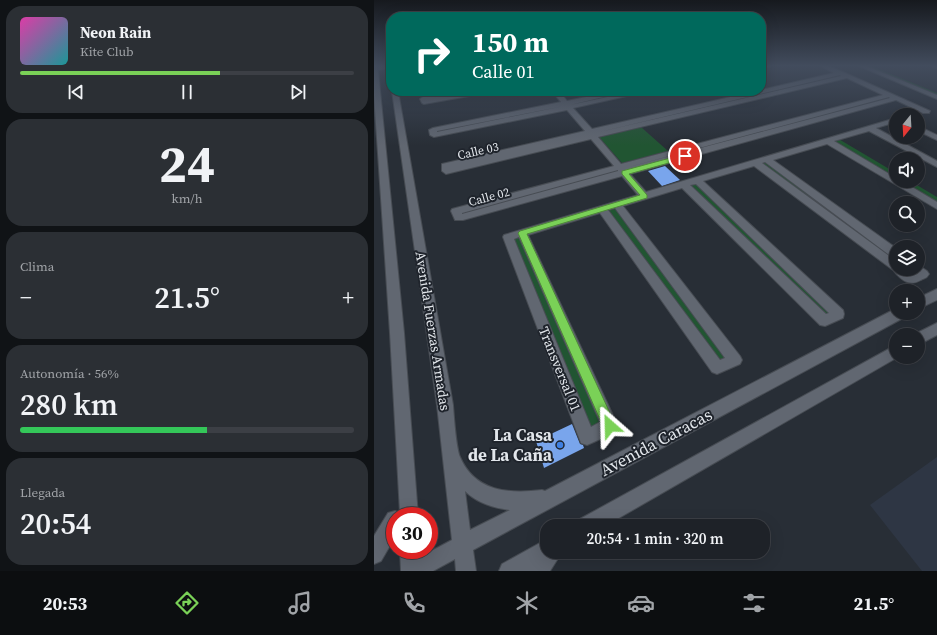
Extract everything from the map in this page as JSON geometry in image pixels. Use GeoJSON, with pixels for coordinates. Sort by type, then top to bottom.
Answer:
{"type":"FeatureCollection","features":[{"type":"Feature","properties":{"kind":"street"},"geometry":{"type":"LineString","coordinates":[[377,93],[397,333],[408,507]]}},
{"type":"Feature","properties":{"kind":"street"},"geometry":{"type":"LineString","coordinates":[[885,93],[922,108]]}},
{"type":"Feature","properties":{"kind":"street"},"geometry":{"type":"LineString","coordinates":[[927,93],[937,97]]}},
{"type":"Feature","properties":{"kind":"street","name":"Avenida Fuerzas Armadas"},"geometry":{"type":"LineString","coordinates":[[396,96],[444,397],[466,571]]}},
{"type":"Feature","properties":{"kind":"street"},"geometry":{"type":"LineString","coordinates":[[438,96],[423,98],[424,102],[450,96]]}},
{"type":"Feature","properties":{"kind":"street"},"geometry":{"type":"LineString","coordinates":[[559,96],[644,196]]}},
{"type":"Feature","properties":{"kind":"street"},"geometry":{"type":"LineString","coordinates":[[567,105],[604,96]]}},
{"type":"Feature","properties":{"kind":"street"},"geometry":{"type":"LineString","coordinates":[[502,118],[434,135],[432,130],[618,96]]}},
{"type":"Feature","properties":{"kind":"street","name":"Calle 03"},"geometry":{"type":"LineString","coordinates":[[532,148],[446,171],[445,166],[532,148],[754,96]]}},
{"type":"Feature","properties":{"kind":"street","name":"Calle 02"},"geometry":{"type":"LineString","coordinates":[[622,170],[456,210],[459,218],[622,170],[892,96]]}},
{"type":"Feature","properties":{"kind":"street"},"geometry":{"type":"LineString","coordinates":[[522,233],[889,122]]}},
{"type":"Feature","properties":{"kind":"street"},"geometry":{"type":"LineString","coordinates":[[925,125],[937,131]]}},
{"type":"Feature","properties":{"kind":"street"},"geometry":{"type":"LineString","coordinates":[[870,128],[937,164]]}},
{"type":"Feature","properties":{"kind":"street"},"geometry":{"type":"LineString","coordinates":[[925,132],[937,138]]}},
{"type":"Feature","properties":{"kind":"street"},"geometry":{"type":"LineString","coordinates":[[833,139],[889,169]]}},
{"type":"Feature","properties":{"kind":"street"},"geometry":{"type":"LineString","coordinates":[[833,139],[937,206]]}},
{"type":"Feature","properties":{"kind":"street"},"geometry":{"type":"LineString","coordinates":[[766,159],[889,249]]}},
{"type":"Feature","properties":{"kind":"street"},"geometry":{"type":"LineString","coordinates":[[756,163],[889,262]]}},
{"type":"Feature","properties":{"kind":"street"},"geometry":{"type":"LineString","coordinates":[[684,184],[825,320],[838,314],[697,180]]}},
{"type":"Feature","properties":{"kind":"street"},"geometry":{"type":"LineString","coordinates":[[922,188],[937,197]]}},
{"type":"Feature","properties":{"kind":"street"},"geometry":{"type":"LineString","coordinates":[[602,209],[717,368],[735,360],[617,204]]}},
{"type":"Feature","properties":{"kind":"street","name":"Transversal 01"},"geometry":{"type":"LineString","coordinates":[[522,233],[610,426],[587,437],[508,237],[522,233]]}},
{"type":"Feature","properties":{"kind":"street"},"geometry":{"type":"LineString","coordinates":[[907,276],[912,280],[919,276]]}},
{"type":"Feature","properties":{"kind":"street"},"geometry":{"type":"LineString","coordinates":[[925,300],[937,294]]}},
{"type":"Feature","properties":{"kind":"street","name":"Avenida Caracas"},"geometry":{"type":"LineString","coordinates":[[412,571],[462,546],[889,319]]}},
{"type":"Feature","properties":{"kind":"street"},"geometry":{"type":"LineString","coordinates":[[925,334],[937,328]]}},
{"type":"Feature","properties":{"kind":"street"},"geometry":{"type":"LineString","coordinates":[[599,519],[889,355]]}},
{"type":"Feature","properties":{"kind":"street"},"geometry":{"type":"LineString","coordinates":[[452,460],[465,479],[477,491],[497,499],[520,503],[551,498]]}},
{"type":"Feature","properties":{"kind":"street"},"geometry":{"type":"LineString","coordinates":[[401,507],[407,491]]}},
{"type":"Feature","properties":{"kind":"street"},"geometry":{"type":"LineString","coordinates":[[374,554],[386,535]]}},
{"type":"Feature","properties":{"kind":"street"},"geometry":{"type":"LineString","coordinates":[[509,571],[540,553]]}},
{"type":"Feature","properties":{"kind":"street"},"geometry":{"type":"LineString","coordinates":[[411,559],[412,571]]}},
{"type":"Feature","properties":{"kind":"street"},"geometry":{"type":"LineString","coordinates":[[538,571],[547,559]]}},
{"type":"Feature","properties":{"kind":"shaded area"},"geometry":{"type":"Polygon","coordinates":[[[937,457],[937,571],[922,571],[870,505],[937,457]]]}},
{"type":"Feature","properties":{"kind":"green space"},"geometry":{"type":"Polygon","coordinates":[[[926,93],[937,93],[937,97],[926,93]]]}},
{"type":"Feature","properties":{"kind":"green space"},"geometry":{"type":"Polygon","coordinates":[[[641,127],[668,151],[622,163],[599,137],[641,127]]]}},
{"type":"Feature","properties":{"kind":"green space"},"geometry":{"type":"Polygon","coordinates":[[[837,138],[889,169],[889,177],[828,141],[837,138]]]}},
{"type":"Feature","properties":{"kind":"green space"},"geometry":{"type":"Polygon","coordinates":[[[766,159],[889,249],[889,262],[756,163],[766,159]]]}},
{"type":"Feature","properties":{"kind":"green space"},"geometry":{"type":"Polygon","coordinates":[[[697,180],[838,314],[825,321],[685,184],[697,180]]]}},
{"type":"Feature","properties":{"kind":"green space"},"geometry":{"type":"Polygon","coordinates":[[[907,188],[922,188],[937,197],[937,206],[925,199],[925,196],[920,196],[907,188]]]}},
{"type":"Feature","properties":{"kind":"green space"},"geometry":{"type":"Polygon","coordinates":[[[617,204],[735,360],[717,368],[603,209],[617,204]]]}},
{"type":"Feature","properties":{"kind":"green space"},"geometry":{"type":"Polygon","coordinates":[[[522,233],[610,426],[587,437],[508,237],[522,233]]]}},
{"type":"Feature","properties":{"kind":"building"},"geometry":{"type":"Polygon","coordinates":[[[665,166],[680,180],[662,186],[648,171],[665,166]]]}},
{"type":"Feature","properties":{"kind":"building","name":"La Casa de La Caña"},"geometry":{"type":"Polygon","coordinates":[[[572,424],[580,444],[583,445],[584,448],[544,468],[536,441],[572,424]]]}},
{"type":"Feature","properties":{"kind":"place","name":"La Casa de La Caña"},"geometry":{"type":"Point","coordinates":[560,445]}},
{"type":"Feature","properties":{"kind":"route"},"geometry":{"type":"LineString","coordinates":[[610,426],[522,233],[644,196],[625,173],[685,156]]}}]}
